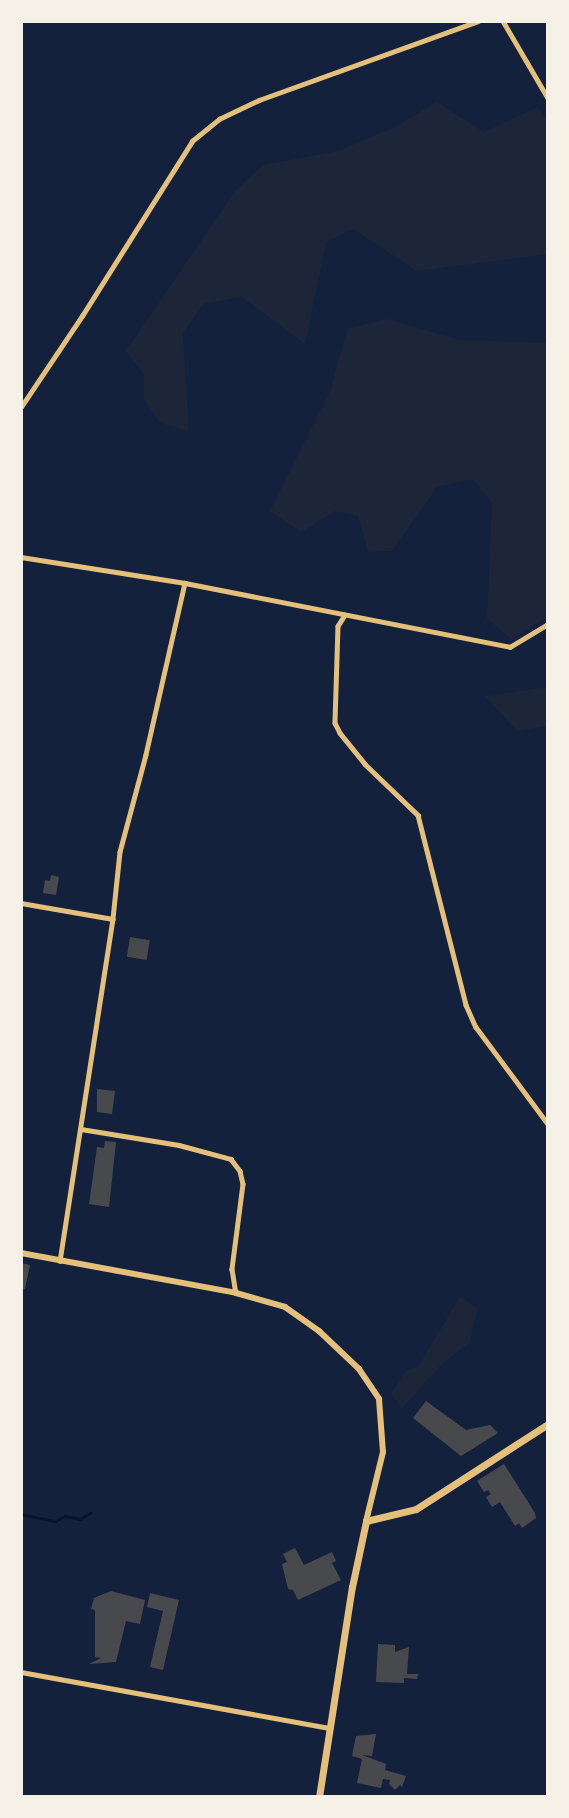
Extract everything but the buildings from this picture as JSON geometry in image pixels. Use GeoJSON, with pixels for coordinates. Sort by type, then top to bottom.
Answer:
{"type":"FeatureCollection","features":[{"type":"Feature","properties":{"kind":"main road"},"geometry":{"type":"LineString","coordinates":[[319,1797],[352,1587],[366,1521],[416,1509],[548,1424]]}},
{"type":"Feature","properties":{"kind":"street"},"geometry":{"type":"LineString","coordinates":[[21,407],[82,316],[192,141],[219,119],[259,100],[478,21]]}},
{"type":"Feature","properties":{"kind":"street"},"geometry":{"type":"LineString","coordinates":[[503,21],[548,98]]}},
{"type":"Feature","properties":{"kind":"street"},"geometry":{"type":"LineString","coordinates":[[21,557],[185,583],[510,647],[548,624]]}},
{"type":"Feature","properties":{"kind":"street"},"geometry":{"type":"LineString","coordinates":[[60,1262],[113,919],[120,852],[146,755],[185,583]]}},
{"type":"Feature","properties":{"kind":"street"},"geometry":{"type":"LineString","coordinates":[[345,615],[338,626],[335,723],[365,764],[418,815],[466,1005],[476,1027],[548,1124]]}},
{"type":"Feature","properties":{"kind":"street"},"geometry":{"type":"LineString","coordinates":[[21,903],[113,919]]}},
{"type":"Feature","properties":{"kind":"street"},"geometry":{"type":"LineString","coordinates":[[80,1129],[179,1146],[231,1159],[240,1171],[243,1184],[232,1269],[236,1293]]}},
{"type":"Feature","properties":{"kind":"street"},"geometry":{"type":"LineString","coordinates":[[21,1253],[236,1293],[285,1307],[319,1331],[359,1369],[379,1399],[383,1452],[366,1521]]}},
{"type":"Feature","properties":{"kind":"street"},"geometry":{"type":"LineString","coordinates":[[21,1672],[330,1728]]}},
{"type":"Feature","properties":{"kind":"shaded area"},"geometry":{"type":"Polygon","coordinates":[[[437,102],[484,132],[538,107],[548,123],[548,254],[417,271],[353,229],[326,242],[305,344],[242,297],[203,304],[183,333],[189,431],[160,423],[144,399],[144,374],[126,351],[235,191],[263,165],[338,151],[397,126],[437,102]]]}},
{"type":"Feature","properties":{"kind":"shaded area"},"geometry":{"type":"Polygon","coordinates":[[[386,319],[459,340],[548,343],[548,616],[511,639],[487,618],[492,503],[473,479],[437,487],[392,551],[368,552],[358,516],[335,511],[301,532],[270,511],[330,392],[347,329],[386,319]]]}},
{"type":"Feature","properties":{"kind":"shaded area"},"geometry":{"type":"Polygon","coordinates":[[[548,687],[548,726],[517,731],[485,696],[548,687]]]}},
{"type":"Feature","properties":{"kind":"shaded area"},"geometry":{"type":"Polygon","coordinates":[[[460,1297],[477,1308],[470,1342],[444,1362],[402,1408],[391,1394],[407,1370],[418,1367],[460,1297]]]}},
{"type":"Feature","properties":{"kind":"waterway"},"geometry":{"type":"LineString","coordinates":[[21,1514],[55,1521],[65,1516],[80,1519],[90,1513]]}}]}
